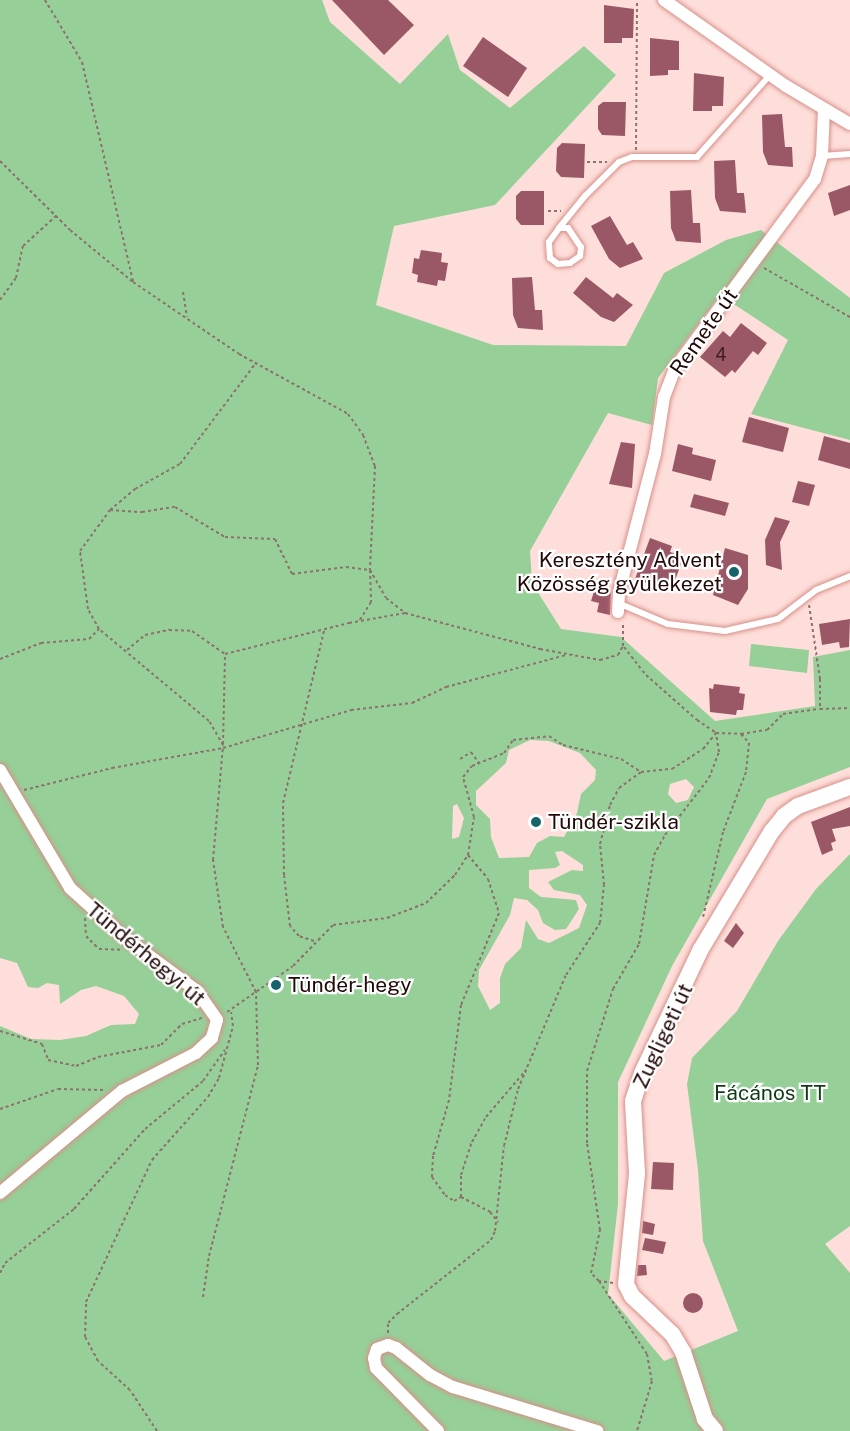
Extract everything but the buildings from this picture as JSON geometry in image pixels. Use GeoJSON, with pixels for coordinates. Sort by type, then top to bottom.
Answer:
{"type":"FeatureCollection","features":[{"type":"Feature","properties":{"kind":"street"},"geometry":{"type":"LineString","coordinates":[[664,0],[824,109],[850,124]]}},
{"type":"Feature","properties":{"kind":"street","name":"Remete út"},"geometry":{"type":"LineString","coordinates":[[618,607],[655,454],[664,397],[675,368],[815,179],[822,156],[824,109]]}},
{"type":"Feature","properties":{"kind":"street","name":"Tündérhegyi út"},"geometry":{"type":"LineString","coordinates":[[0,770],[16,792],[65,881],[91,908],[197,991],[215,1013],[216,1030],[196,1053],[122,1091],[0,1193]]}},
{"type":"Feature","properties":{"kind":"street","name":"Zugligeti út"},"geometry":{"type":"LineString","coordinates":[[626,1284],[637,1173],[633,1101],[642,1073],[701,950],[772,831],[784,816],[798,806],[850,788]]}},
{"type":"Feature","properties":{"kind":"street"},"geometry":{"type":"LineString","coordinates":[[626,1284],[632,1296],[672,1334],[682,1352],[705,1419],[715,1431]]}},
{"type":"Feature","properties":{"kind":"street"},"geometry":{"type":"LineString","coordinates":[[438,1431],[376,1368],[375,1353],[388,1345],[453,1387],[597,1431]]}},
{"type":"Feature","properties":{"kind":"lane"},"geometry":{"type":"LineString","coordinates":[[559,228],[568,228],[581,247],[580,256],[570,263],[558,264],[550,258],[549,242],[559,228],[619,162],[636,157],[697,157],[772,73]]}},
{"type":"Feature","properties":{"kind":"lane"},"geometry":{"type":"LineString","coordinates":[[822,156],[850,154]]}},
{"type":"Feature","properties":{"kind":"lane"},"geometry":{"type":"LineString","coordinates":[[618,607],[668,624],[698,630],[752,626],[794,610],[808,595],[850,576]]}},
{"type":"Feature","properties":{"kind":"path"},"geometry":{"type":"LineString","coordinates":[[45,0],[82,62],[133,282]]}},
{"type":"Feature","properties":{"kind":"path"},"geometry":{"type":"LineString","coordinates":[[636,157],[637,0]]}},
{"type":"Feature","properties":{"kind":"path"},"geometry":{"type":"LineString","coordinates":[[0,161],[133,282],[255,364],[333,403],[348,414],[363,435],[376,480],[370,570],[371,602],[359,621]]}},
{"type":"Feature","properties":{"kind":"path"},"geometry":{"type":"LineString","coordinates":[[587,162],[619,162]]}},
{"type":"Feature","properties":{"kind":"path"},"geometry":{"type":"LineString","coordinates":[[0,300],[16,278],[23,246],[57,215]]}},
{"type":"Feature","properties":{"kind":"path"},"geometry":{"type":"LineString","coordinates":[[755,261],[850,317]]}},
{"type":"Feature","properties":{"kind":"path"},"geometry":{"type":"LineString","coordinates":[[183,292],[187,317]]}},
{"type":"Feature","properties":{"kind":"path"},"geometry":{"type":"LineString","coordinates":[[223,746],[209,721],[99,629],[88,609],[80,551],[110,510],[135,489],[180,464],[255,364]]}},
{"type":"Feature","properties":{"kind":"path"},"geometry":{"type":"LineString","coordinates":[[110,510],[142,512],[175,507],[225,537],[275,539],[292,573],[346,567],[370,570]]}},
{"type":"Feature","properties":{"kind":"path"},"geometry":{"type":"LineString","coordinates":[[370,570],[386,598],[405,613],[569,655],[610,659],[624,646]]}},
{"type":"Feature","properties":{"kind":"path"},"geometry":{"type":"LineString","coordinates":[[808,595],[820,679],[820,709]]}},
{"type":"Feature","properties":{"kind":"path"},"geometry":{"type":"LineString","coordinates":[[618,607],[624,625],[624,646],[673,701],[716,733],[741,734],[766,730],[783,714],[850,708]]}},
{"type":"Feature","properties":{"kind":"path"},"geometry":{"type":"LineString","coordinates":[[126,651],[145,635],[169,630],[192,631],[225,654],[359,621],[405,613]]}},
{"type":"Feature","properties":{"kind":"path"},"geometry":{"type":"LineString","coordinates":[[0,659],[41,642],[89,639],[99,629]]}},
{"type":"Feature","properties":{"kind":"path"},"geometry":{"type":"LineString","coordinates":[[314,941],[299,936],[290,926],[284,875],[283,803],[304,725],[324,631]]}},
{"type":"Feature","properties":{"kind":"path"},"geometry":{"type":"LineString","coordinates":[[202,1297],[208,1256],[258,1065],[256,992],[223,927],[213,860],[223,746],[225,654]]}},
{"type":"Feature","properties":{"kind":"path"},"geometry":{"type":"LineString","coordinates":[[16,792],[112,768],[223,746],[351,710],[412,703],[446,687],[569,655]]}},
{"type":"Feature","properties":{"kind":"path"},"geometry":{"type":"LineString","coordinates":[[388,1345],[388,1323],[490,1240],[498,1222],[504,1146],[518,1089],[566,975],[600,923],[604,885],[600,844],[610,805],[624,782],[641,772],[672,769],[703,749],[716,733]]}},
{"type":"Feature","properties":{"kind":"path"},"geometry":{"type":"LineString","coordinates":[[637,1431],[652,1381],[647,1354],[599,1281],[591,1273],[600,1230],[587,1143],[587,1071],[613,989],[639,944],[654,855],[665,835],[710,778],[719,752],[716,733]]}},
{"type":"Feature","properties":{"kind":"path"},"geometry":{"type":"LineString","coordinates":[[706,922],[703,910],[710,881],[746,772],[748,743],[741,734]]}},
{"type":"Feature","properties":{"kind":"path"},"geometry":{"type":"LineString","coordinates":[[215,1013],[231,1012],[293,966],[314,941],[333,925],[387,918],[426,903],[455,875],[468,855],[473,841],[474,817],[463,777],[479,763],[504,753],[507,745],[519,738],[549,736],[563,745],[621,759],[641,772]]}},
{"type":"Feature","properties":{"kind":"path"},"geometry":{"type":"LineString","coordinates":[[460,759],[471,752],[479,763]]}},
{"type":"Feature","properties":{"kind":"path"},"geometry":{"type":"LineString","coordinates":[[461,1197],[454,1201],[445,1195],[432,1177],[431,1166],[449,1100],[461,1005],[500,913],[488,879],[468,855]]}},
{"type":"Feature","properties":{"kind":"path"},"geometry":{"type":"LineString","coordinates":[[91,908],[84,921],[86,936],[99,950],[123,950],[132,942]]}},
{"type":"Feature","properties":{"kind":"path"},"geometry":{"type":"LineString","coordinates":[[157,1431],[130,1390],[98,1360],[85,1337],[86,1302],[152,1160],[208,1097],[219,1078],[233,1026],[231,1012]]}},
{"type":"Feature","properties":{"kind":"path"},"geometry":{"type":"LineString","coordinates":[[0,1031],[42,1044],[48,1060],[76,1066],[98,1058],[161,1045],[182,1023],[199,1019]]}},
{"type":"Feature","properties":{"kind":"path"},"geometry":{"type":"LineString","coordinates":[[0,1273],[5,1263],[74,1209],[145,1129],[203,1081],[228,1045]]}},
{"type":"Feature","properties":{"kind":"path"},"geometry":{"type":"LineString","coordinates":[[461,1197],[461,1175],[471,1142],[486,1117],[528,1068]]}},
{"type":"Feature","properties":{"kind":"path"},"geometry":{"type":"LineString","coordinates":[[0,1109],[58,1089],[122,1091]]}},
{"type":"Feature","properties":{"kind":"path"},"geometry":{"type":"LineString","coordinates":[[461,1197],[490,1212],[498,1222]]}},
{"type":"Feature","properties":{"kind":"path"},"geometry":{"type":"LineString","coordinates":[[599,1281],[626,1284]]}},
{"type":"Feature","properties":{"kind":"green space","name":"Fácános TT"},"geometry":{"type":"Polygon","coordinates":[[[0,0],[322,0],[330,22],[400,84],[448,34],[460,70],[510,108],[584,46],[616,75],[495,205],[394,226],[376,305],[493,345],[626,346],[664,273],[726,240],[761,230],[850,298],[850,440],[751,414],[788,340],[720,295],[658,378],[652,425],[608,413],[530,551],[532,583],[561,629],[621,637],[715,721],[815,706],[813,657],[850,650],[850,767],[767,799],[672,966],[618,1082],[618,1204],[608,1294],[664,1361],[738,1331],[703,1241],[698,1170],[687,1084],[692,1058],[737,1011],[778,941],[816,889],[850,854],[850,1226],[825,1244],[850,1273],[850,1431],[0,1431],[0,1026],[31,1039],[60,1040],[86,1036],[111,1025],[135,1024],[139,1014],[124,996],[96,986],[81,990],[60,1004],[59,985],[47,983],[38,988],[28,987],[17,963],[0,958],[0,0]],[[530,740],[509,750],[506,763],[476,791],[476,805],[490,819],[491,837],[499,858],[529,857],[537,843],[550,836],[564,837],[577,813],[581,794],[595,780],[596,770],[580,753],[549,741],[530,740]],[[686,779],[670,784],[668,794],[676,803],[688,800],[694,787],[686,779]],[[457,804],[453,806],[452,839],[459,837],[464,818],[457,804]],[[562,851],[555,852],[560,865],[555,868],[529,870],[529,888],[541,897],[576,900],[579,909],[566,929],[555,930],[543,923],[538,910],[527,900],[514,898],[510,915],[479,970],[478,986],[490,1010],[500,1003],[500,978],[505,964],[521,948],[526,920],[538,939],[549,943],[579,928],[587,905],[580,895],[554,890],[548,882],[572,870],[583,871],[583,865],[562,851]]]}},
{"type":"Feature","properties":{"kind":"green space"},"geometry":{"type":"Polygon","coordinates":[[[751,644],[809,650],[807,673],[749,666],[751,644]]]}},
{"type":"Feature","properties":{"kind":"place","name":"Keresztény Advent Közösség gyülekezet"},"geometry":{"type":"Point","coordinates":[734,572]}},
{"type":"Feature","properties":{"kind":"place","name":"Tündér-szikla"},"geometry":{"type":"Point","coordinates":[536,822]}},
{"type":"Feature","properties":{"kind":"place","name":"Tündér-hegy"},"geometry":{"type":"Point","coordinates":[276,985]}}]}
